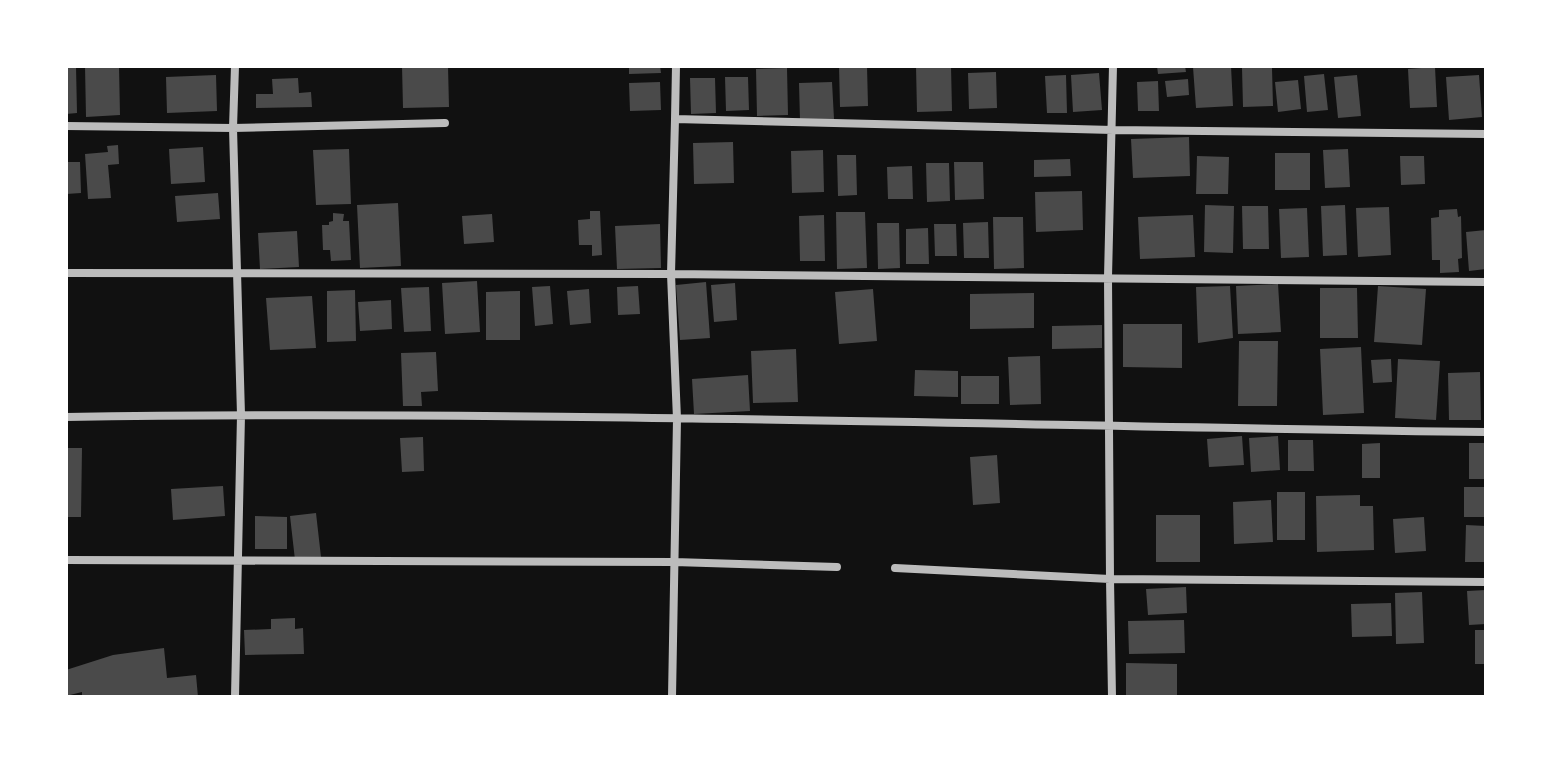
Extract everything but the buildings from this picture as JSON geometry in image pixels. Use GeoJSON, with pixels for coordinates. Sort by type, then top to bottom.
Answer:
{"type":"FeatureCollection","features":[{"type":"Feature","properties":{"kind":"street"},"geometry":{"type":"LineString","coordinates":[[235,66],[233,128],[241,415],[235,697]]}},
{"type":"Feature","properties":{"kind":"street"},"geometry":{"type":"LineString","coordinates":[[672,697],[677,419],[671,274],[676,66]]}},
{"type":"Feature","properties":{"kind":"street"},"geometry":{"type":"LineString","coordinates":[[1112,697],[1108,277],[1113,66]]}},
{"type":"Feature","properties":{"kind":"street"},"geometry":{"type":"LineString","coordinates":[[675,119],[1113,130],[1486,134]]}},
{"type":"Feature","properties":{"kind":"street"},"geometry":{"type":"LineString","coordinates":[[66,126],[233,128],[445,123]]}},
{"type":"Feature","properties":{"kind":"street"},"geometry":{"type":"LineString","coordinates":[[66,273],[671,274],[1486,282]]}},
{"type":"Feature","properties":{"kind":"street"},"geometry":{"type":"LineString","coordinates":[[66,417],[241,415],[677,419],[1486,432]]}},
{"type":"Feature","properties":{"kind":"street"},"geometry":{"type":"LineString","coordinates":[[66,560],[674,562],[837,567]]}},
{"type":"Feature","properties":{"kind":"street"},"geometry":{"type":"LineString","coordinates":[[895,568],[1110,579],[1486,582]]}}]}
